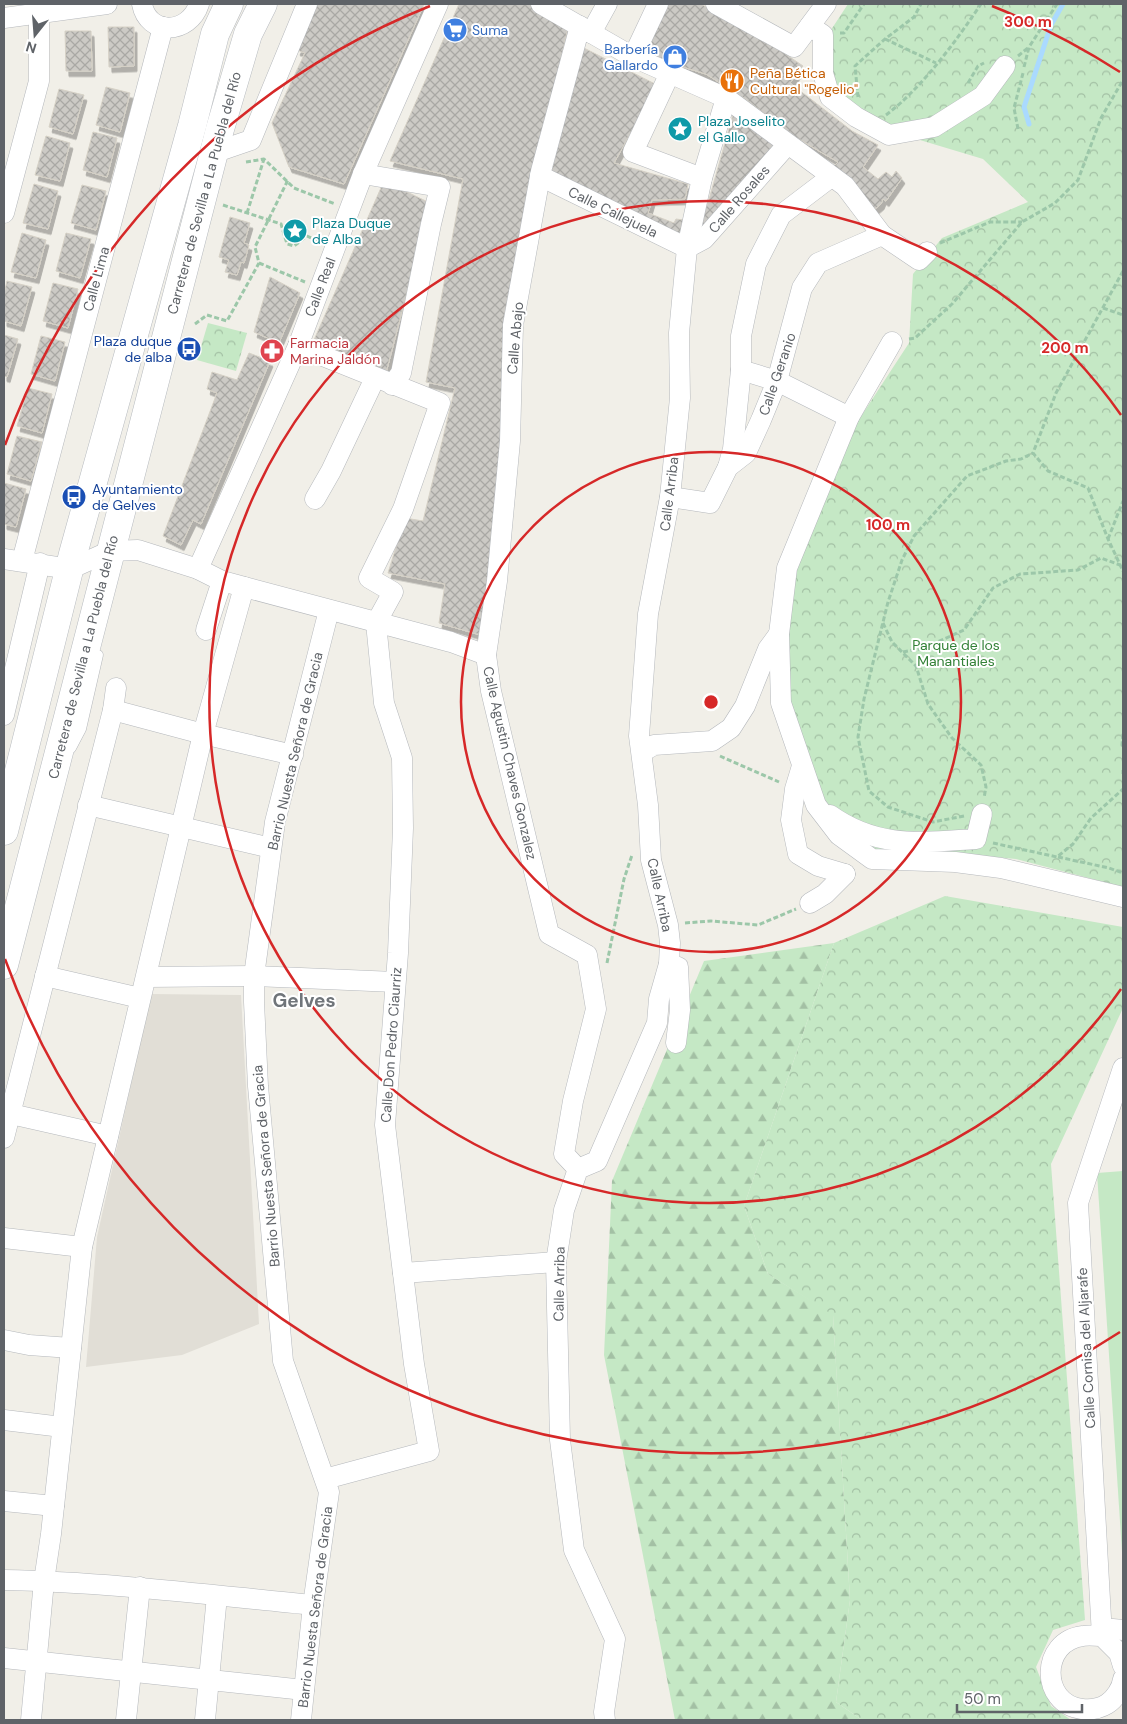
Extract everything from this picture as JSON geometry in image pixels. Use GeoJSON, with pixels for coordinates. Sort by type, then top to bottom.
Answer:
{"type":"FeatureCollection","features":[{"type":"Feature","properties":{"kind":"main road","name":"Carretera de Sevilla a La Puebla del Río"},"geometry":{"type":"LineString","coordinates":[[4,831],[70,569],[192,126],[215,34],[229,4]]}},
{"type":"Feature","properties":{"kind":"main road","name":"Carretera de Sevilla a La Puebla del Río"},"geometry":{"type":"LineString","coordinates":[[4,965],[213,153],[248,34],[263,4]]}},
{"type":"Feature","properties":{"kind":"street"},"geometry":{"type":"LineString","coordinates":[[4,18],[40,8],[107,4]]}},
{"type":"Feature","properties":{"kind":"street"},"geometry":{"type":"LineString","coordinates":[[142,4],[154,23],[172,28],[182,26],[190,20],[196,13],[199,4]]}},
{"type":"Feature","properties":{"kind":"street"},"geometry":{"type":"LineString","coordinates":[[213,153],[251,140],[307,4]]}},
{"type":"Feature","properties":{"kind":"street","name":"Calle Real"},"geometry":{"type":"LineString","coordinates":[[198,569],[298,346],[363,174],[438,4]]}},
{"type":"Feature","properties":{"kind":"street"},"geometry":{"type":"LineString","coordinates":[[541,4],[633,57],[726,98],[844,186],[882,235],[923,256]]}},
{"type":"Feature","properties":{"kind":"street","name":"Calle Abajo"},"geometry":{"type":"LineString","coordinates":[[486,655],[497,581],[510,441],[513,325],[540,176],[586,29],[607,4]]}},
{"type":"Feature","properties":{"kind":"street"},"geometry":{"type":"LineString","coordinates":[[633,57],[658,4]]}},
{"type":"Feature","properties":{"kind":"street"},"geometry":{"type":"LineString","coordinates":[[716,4],[794,47],[816,30]]}},
{"type":"Feature","properties":{"kind":"street"},"geometry":{"type":"LineString","coordinates":[[826,4],[816,30],[823,73],[830,97],[856,117],[888,135],[934,127],[983,96],[1005,66]]}},
{"type":"Feature","properties":{"kind":"street"},"geometry":{"type":"LineString","coordinates":[[4,213],[40,81],[40,8]]}},
{"type":"Feature","properties":{"kind":"street","name":"Calle Lima"},"geometry":{"type":"LineString","coordinates":[[4,708],[22,561],[163,27]]}},
{"type":"Feature","properties":{"kind":"street"},"geometry":{"type":"LineString","coordinates":[[670,73],[633,152],[702,178]]}},
{"type":"Feature","properties":{"kind":"street","name":"Calle Arriba"},"geometry":{"type":"LineString","coordinates":[[605,1720],[604,1712],[615,1639],[574,1550],[560,1440],[556,1262],[564,1210],[578,1169],[597,1161],[657,1023],[659,999],[669,964],[668,925],[651,860],[648,804],[639,736],[648,614],[670,497],[680,398],[679,333],[687,248],[702,178],[726,98]]}},
{"type":"Feature","properties":{"kind":"street","name":"Calle Rosales"},"geometry":{"type":"LineString","coordinates":[[687,248],[704,239],[787,145]]}},
{"type":"Feature","properties":{"kind":"street"},"geometry":{"type":"LineString","coordinates":[[315,499],[384,381],[400,373],[440,187],[363,174]]}},
{"type":"Feature","properties":{"kind":"street","name":"Calle Callejuela"},"geometry":{"type":"LineString","coordinates":[[540,176],[687,248]]}},
{"type":"Feature","properties":{"kind":"street"},"geometry":{"type":"LineString","coordinates":[[728,467],[733,449],[741,370],[742,336],[756,264],[781,215],[831,177]]}},
{"type":"Feature","properties":{"kind":"street","name":"Calle Geranio"},"geometry":{"type":"LineString","coordinates":[[670,497],[710,503],[728,467],[746,454],[777,381],[802,288],[818,263],[882,235]]}},
{"type":"Feature","properties":{"kind":"street"},"geometry":{"type":"LineString","coordinates":[[892,342],[849,417],[787,568],[779,634],[781,702],[816,805],[839,835],[872,858],[955,862],[1001,868],[1123,897]]}},
{"type":"Feature","properties":{"kind":"street"},"geometry":{"type":"LineString","coordinates":[[298,346],[440,403],[403,509],[369,578],[392,592],[376,623]]}},
{"type":"Feature","properties":{"kind":"street"},"geometry":{"type":"LineString","coordinates":[[741,370],[777,381],[849,417]]}},
{"type":"Feature","properties":{"kind":"street","name":"Calle Agustin Chaves Gonzalez"},"geometry":{"type":"LineString","coordinates":[[110,551],[138,550],[198,569],[222,581],[451,642],[486,655],[491,690],[548,934],[587,955],[594,994],[596,1009],[573,1101],[564,1154],[578,1169]]}},
{"type":"Feature","properties":{"kind":"street"},"geometry":{"type":"LineString","coordinates":[[22,561],[70,569],[110,551]]}},
{"type":"Feature","properties":{"kind":"street"},"geometry":{"type":"LineString","coordinates":[[206,630],[222,581]]}},
{"type":"Feature","properties":{"kind":"street"},"geometry":{"type":"LineString","coordinates":[[31,1720],[44,1580],[54,1506],[82,1247],[203,734],[244,587]]}},
{"type":"Feature","properties":{"kind":"street","name":"Barrio Nuesta Señora de Gracia"},"geometry":{"type":"LineString","coordinates":[[301,1720],[313,1605],[329,1492],[283,1361],[258,1086],[254,976],[276,822],[329,610]]}},
{"type":"Feature","properties":{"kind":"street","name":"Calle Don Pedro Ciaurriz"},"geometry":{"type":"LineString","coordinates":[[325,1479],[429,1451],[414,1364],[385,1125],[403,828],[402,758],[384,703],[376,623]]}},
{"type":"Feature","properties":{"kind":"street"},"geometry":{"type":"LineString","coordinates":[[642,752],[654,746],[712,741],[731,728],[745,706],[768,649],[779,634]]}},
{"type":"Feature","properties":{"kind":"street"},"geometry":{"type":"LineString","coordinates":[[4,1138],[113,710],[116,688]]}},
{"type":"Feature","properties":{"kind":"street"},"geometry":{"type":"LineString","coordinates":[[113,710],[293,755]]}},
{"type":"Feature","properties":{"kind":"street"},"geometry":{"type":"LineString","coordinates":[[802,766],[795,789],[791,820],[798,854],[818,866],[845,874],[825,894],[810,903]]}},
{"type":"Feature","properties":{"kind":"street"},"geometry":{"type":"LineString","coordinates":[[88,805],[271,848]]}},
{"type":"Feature","properties":{"kind":"street"},"geometry":{"type":"LineString","coordinates":[[816,805],[838,821],[868,835],[900,842],[976,839],[982,814]]}},
{"type":"Feature","properties":{"kind":"street"},"geometry":{"type":"LineString","coordinates":[[669,964],[678,967],[680,1010],[676,1043]]}},
{"type":"Feature","properties":{"kind":"street"},"geometry":{"type":"LineString","coordinates":[[45,976],[140,998]]}},
{"type":"Feature","properties":{"kind":"street"},"geometry":{"type":"LineString","coordinates":[[147,977],[254,976],[395,982]]}},
{"type":"Feature","properties":{"kind":"street","name":"Calle Cornisa del Aljarafe"},"geometry":{"type":"LineString","coordinates":[[1102,1632],[1078,1203],[1120,1089],[1123,1068]]}},
{"type":"Feature","properties":{"kind":"street"},"geometry":{"type":"LineString","coordinates":[[11,1114],[108,1136]]}},
{"type":"Feature","properties":{"kind":"street"},"geometry":{"type":"LineString","coordinates":[[4,1238],[82,1247]]}},
{"type":"Feature","properties":{"kind":"street"},"geometry":{"type":"LineString","coordinates":[[403,1273],[556,1262]]}},
{"type":"Feature","properties":{"kind":"street"},"geometry":{"type":"LineString","coordinates":[[4,1340],[71,1348]]}},
{"type":"Feature","properties":{"kind":"street"},"geometry":{"type":"LineString","coordinates":[[4,1420],[62,1427]]}},
{"type":"Feature","properties":{"kind":"street"},"geometry":{"type":"LineString","coordinates":[[4,1501],[54,1506]]}},
{"type":"Feature","properties":{"kind":"street"},"geometry":{"type":"LineString","coordinates":[[4,1580],[44,1580],[140,1587],[313,1605]]}},
{"type":"Feature","properties":{"kind":"street"},"geometry":{"type":"LineString","coordinates":[[126,1720],[140,1587]]}},
{"type":"Feature","properties":{"kind":"street"},"geometry":{"type":"LineString","coordinates":[[205,1720],[217,1596]]}},
{"type":"Feature","properties":{"kind":"street"},"geometry":{"type":"LineString","coordinates":[[1123,1630],[1102,1632],[1070,1640],[1059,1647],[1052,1658],[1050,1676],[1053,1688],[1064,1702],[1075,1708],[1090,1710],[1102,1707],[1112,1701],[1122,1685],[1123,1679]]}},
{"type":"Feature","properties":{"kind":"street"},"geometry":{"type":"LineString","coordinates":[[1102,1632],[1119,1653],[1123,1666]]}},
{"type":"Feature","properties":{"kind":"street"},"geometry":{"type":"LineString","coordinates":[[4,1658],[304,1690]]}},
{"type":"Feature","properties":{"kind":"lane"},"geometry":{"type":"LineString","coordinates":[[110,551],[114,584]]}},
{"type":"Feature","properties":{"kind":"lane"},"geometry":{"type":"LineString","coordinates":[[50,784],[81,729],[101,642]]}},
{"type":"Feature","properties":{"kind":"path"},"geometry":{"type":"LineString","coordinates":[[816,30],[844,32],[864,4]]}},
{"type":"Feature","properties":{"kind":"path"},"geometry":{"type":"LineString","coordinates":[[863,102],[858,97],[855,66],[914,17],[921,4]]}},
{"type":"Feature","properties":{"kind":"path"},"geometry":{"type":"LineString","coordinates":[[879,114],[887,115],[907,98],[957,39],[981,4]]}},
{"type":"Feature","properties":{"kind":"path"},"geometry":{"type":"LineString","coordinates":[[1018,129],[1014,108],[1029,47],[1057,4]]}},
{"type":"Feature","properties":{"kind":"path"},"geometry":{"type":"LineString","coordinates":[[886,39],[936,63]]}},
{"type":"Feature","properties":{"kind":"path"},"geometry":{"type":"LineString","coordinates":[[892,342],[915,338],[952,304],[1022,222],[1056,203],[1078,180],[1101,118],[1123,80]]}},
{"type":"Feature","properties":{"kind":"path"},"geometry":{"type":"LineString","coordinates":[[244,163],[264,159]]}},
{"type":"Feature","properties":{"kind":"path"},"geometry":{"type":"LineString","coordinates":[[264,159],[288,180],[294,188],[349,210]]}},
{"type":"Feature","properties":{"kind":"path"},"geometry":{"type":"LineString","coordinates":[[247,212],[264,159]]}},
{"type":"Feature","properties":{"kind":"path"},"geometry":{"type":"LineString","coordinates":[[195,324],[207,315],[227,321],[259,263],[255,248],[288,180]]}},
{"type":"Feature","properties":{"kind":"path"},"geometry":{"type":"LineString","coordinates":[[223,205],[281,224],[287,244],[294,246],[307,236],[334,248]]}},
{"type":"Feature","properties":{"kind":"path"},"geometry":{"type":"LineString","coordinates":[[923,256],[942,241],[990,222],[1022,222]]}},
{"type":"Feature","properties":{"kind":"path"},"geometry":{"type":"LineString","coordinates":[[259,263],[320,288]]}},
{"type":"Feature","properties":{"kind":"path"},"geometry":{"type":"LineString","coordinates":[[883,623],[892,642],[916,666],[928,704],[952,738],[981,765],[986,787],[982,814],[960,816],[933,822],[888,807],[869,791],[858,737],[864,699],[883,623],[902,560],[914,536],[939,506],[967,476],[1006,461],[1021,459],[1033,453],[1056,392],[1123,271]]}},
{"type":"Feature","properties":{"kind":"path"},"geometry":{"type":"LineString","coordinates":[[1103,308],[1123,315]]}},
{"type":"Feature","properties":{"kind":"path"},"geometry":{"type":"LineString","coordinates":[[1033,453],[1048,471],[1088,488],[1123,571]]}},
{"type":"Feature","properties":{"kind":"path"},"geometry":{"type":"LineString","coordinates":[[1108,538],[1123,501]]}},
{"type":"Feature","properties":{"kind":"path"},"geometry":{"type":"LineString","coordinates":[[902,652],[924,648],[964,630],[992,588],[1020,574],[1078,570],[1101,558],[1120,565]]}},
{"type":"Feature","properties":{"kind":"path"},"geometry":{"type":"LineString","coordinates":[[1123,734],[1123,748]]}},
{"type":"Feature","properties":{"kind":"path"},"geometry":{"type":"LineString","coordinates":[[712,741],[718,755],[795,789]]}},
{"type":"Feature","properties":{"kind":"path"},"geometry":{"type":"LineString","coordinates":[[1057,857],[1073,844],[1091,818],[1123,789]]}},
{"type":"Feature","properties":{"kind":"path"},"geometry":{"type":"LineString","coordinates":[[607,965],[624,879],[637,839],[649,836]]}},
{"type":"Feature","properties":{"kind":"path"},"geometry":{"type":"LineString","coordinates":[[976,839],[1109,868],[1123,873]]}},
{"type":"Feature","properties":{"kind":"path"},"geometry":{"type":"LineString","coordinates":[[668,925],[711,921],[758,925],[810,903]]}},
{"type":"Feature","properties":{"kind":"shaded area"},"geometry":{"type":"Polygon","coordinates":[[[151,994],[241,995],[259,1324],[182,1355],[86,1367],[97,1237],[151,994]]]}},
{"type":"Feature","properties":{"kind":"green space","name":"Parque de los Manantiales"},"geometry":{"type":"Polygon","coordinates":[[[848,4],[1123,4],[1123,887],[1016,859],[932,851],[877,853],[853,838],[814,785],[790,717],[788,622],[792,571],[856,424],[909,343],[913,274],[942,238],[1028,202],[983,159],[850,119],[826,66],[825,39],[848,4]]]}},
{"type":"Feature","properties":{"kind":"green space"},"geometry":{"type":"Polygon","coordinates":[[[208,323],[247,333],[236,371],[197,360],[208,323]]]}},
{"type":"Feature","properties":{"kind":"green space"},"geometry":{"type":"Polygon","coordinates":[[[945,896],[1123,927],[1123,1008],[1051,1164],[1085,1620],[1053,1630],[1036,1667],[1051,1706],[1071,1720],[862,1720],[836,1702],[850,1600],[833,1315],[768,1274],[744,1206],[834,943],[945,896]]]}},
{"type":"Feature","properties":{"kind":"green space"},"geometry":{"type":"Polygon","coordinates":[[[834,943],[744,1206],[768,1274],[833,1314],[850,1600],[836,1702],[862,1720],[675,1720],[604,1355],[612,1181],[704,961],[834,943]]]}},
{"type":"Feature","properties":{"kind":"green space"},"geometry":{"type":"Polygon","coordinates":[[[1123,1171],[1123,1567],[1097,1173],[1123,1171]]]}},
{"type":"Feature","properties":{"kind":"building"},"geometry":{"type":"Polygon","coordinates":[[[317,4],[424,4],[344,184],[289,167],[272,123],[305,53],[297,50],[317,4]]]}},
{"type":"Feature","properties":{"kind":"building"},"geometry":{"type":"Polygon","coordinates":[[[459,4],[529,4],[568,27],[505,312],[507,386],[484,636],[439,623],[445,584],[388,573],[405,518],[423,521],[455,388],[426,382],[463,179],[390,161],[459,4]]]}},
{"type":"Feature","properties":{"kind":"building"},"geometry":{"type":"Polygon","coordinates":[[[666,4],[701,4],[803,66],[790,83],[852,131],[878,145],[863,167],[878,179],[886,172],[892,177],[896,171],[902,178],[886,201],[883,199],[881,204],[875,209],[834,166],[838,162],[797,138],[744,98],[706,74],[647,56],[660,13],[666,4]]]}},
{"type":"Feature","properties":{"kind":"building"},"geometry":{"type":"Polygon","coordinates":[[[108,27],[134,27],[134,66],[109,67],[108,27]]]}},
{"type":"Feature","properties":{"kind":"building"},"geometry":{"type":"Polygon","coordinates":[[[65,31],[91,31],[92,71],[66,71],[65,31]]]}},
{"type":"Feature","properties":{"kind":"building"},"geometry":{"type":"Polygon","coordinates":[[[580,46],[657,85],[614,163],[688,184],[685,199],[652,200],[648,213],[674,223],[676,219],[684,220],[682,238],[551,173],[580,46]]]}},
{"type":"Feature","properties":{"kind":"building"},"geometry":{"type":"Polygon","coordinates":[[[106,87],[130,93],[120,132],[96,125],[106,87]]]}},
{"type":"Feature","properties":{"kind":"building"},"geometry":{"type":"Polygon","coordinates":[[[59,89],[84,95],[73,134],[49,127],[59,89]]]}},
{"type":"Feature","properties":{"kind":"building"},"geometry":{"type":"Polygon","coordinates":[[[734,111],[784,145],[694,239],[700,218],[708,203],[734,111]]]}},
{"type":"Feature","properties":{"kind":"building"},"geometry":{"type":"Polygon","coordinates":[[[93,132],[117,138],[107,177],[83,170],[93,132]]]}},
{"type":"Feature","properties":{"kind":"building"},"geometry":{"type":"Polygon","coordinates":[[[46,136],[70,143],[60,181],[35,175],[46,136]]]}},
{"type":"Feature","properties":{"kind":"building"},"geometry":{"type":"Polygon","coordinates":[[[384,181],[430,203],[386,373],[314,340],[384,181]]]}},
{"type":"Feature","properties":{"kind":"building"},"geometry":{"type":"Polygon","coordinates":[[[34,184],[58,191],[48,229],[23,223],[34,184]]]}},
{"type":"Feature","properties":{"kind":"building"},"geometry":{"type":"Polygon","coordinates":[[[82,185],[106,191],[96,230],[71,223],[82,185]]]}},
{"type":"Feature","properties":{"kind":"building"},"geometry":{"type":"Polygon","coordinates":[[[230,217],[250,223],[244,243],[249,245],[244,263],[241,262],[237,275],[225,272],[229,260],[219,257],[230,217]]]}},
{"type":"Feature","properties":{"kind":"building"},"geometry":{"type":"Polygon","coordinates":[[[22,233],[46,240],[36,278],[11,272],[22,233]]]}},
{"type":"Feature","properties":{"kind":"building"},"geometry":{"type":"Polygon","coordinates":[[[66,233],[91,239],[80,278],[56,271],[66,233]]]}},
{"type":"Feature","properties":{"kind":"building"},"geometry":{"type":"Polygon","coordinates":[[[270,277],[300,293],[279,343],[254,332],[270,277]]]}},
{"type":"Feature","properties":{"kind":"building"},"geometry":{"type":"Polygon","coordinates":[[[7,281],[32,287],[21,326],[4,321],[4,294],[7,281]]]}},
{"type":"Feature","properties":{"kind":"building"},"geometry":{"type":"Polygon","coordinates":[[[53,283],[78,289],[68,328],[43,321],[53,283]]]}},
{"type":"Feature","properties":{"kind":"building"},"geometry":{"type":"Polygon","coordinates":[[[4,335],[18,339],[7,377],[4,376],[4,335]]]}},
{"type":"Feature","properties":{"kind":"building"},"geometry":{"type":"Polygon","coordinates":[[[41,336],[65,342],[55,381],[31,374],[41,336]]]}},
{"type":"Feature","properties":{"kind":"building"},"geometry":{"type":"Polygon","coordinates":[[[249,353],[270,361],[201,524],[193,520],[181,545],[163,536],[217,393],[207,389],[212,372],[237,380],[249,353]]]}},
{"type":"Feature","properties":{"kind":"building"},"geometry":{"type":"Polygon","coordinates":[[[28,388],[52,394],[42,433],[17,426],[28,388]]]}},
{"type":"Feature","properties":{"kind":"building"},"geometry":{"type":"Polygon","coordinates":[[[17,436],[42,442],[31,481],[7,474],[17,436]]]}},
{"type":"Feature","properties":{"kind":"building"},"geometry":{"type":"Polygon","coordinates":[[[4,483],[26,489],[16,527],[4,524],[4,483]]]}},
{"type":"Feature","properties":{"kind":"waterway"},"geometry":{"type":"LineString","coordinates":[[1029,124],[1024,107],[1051,25],[1063,4]]}},
{"type":"Feature","properties":{"kind":"place","name":"Suma"},"geometry":{"type":"Point","coordinates":[455,30]}},
{"type":"Feature","properties":{"kind":"place","name":"Barbería Gallardo"},"geometry":{"type":"Point","coordinates":[675,57]}},
{"type":"Feature","properties":{"kind":"place","name":"Peña Bética Cultural \"Rogelio\""},"geometry":{"type":"Point","coordinates":[732,81]}},
{"type":"Feature","properties":{"kind":"place","name":"Plaza Joselito el Gallo"},"geometry":{"type":"Point","coordinates":[680,129]}},
{"type":"Feature","properties":{"kind":"place","name":"Plaza Duque de Alba"},"geometry":{"type":"Point","coordinates":[295,231]}},
{"type":"Feature","properties":{"kind":"place","name":"Plaza duque de alba"},"geometry":{"type":"Point","coordinates":[189,349]}},
{"type":"Feature","properties":{"kind":"place","name":"Farmacia Marina Jaldón"},"geometry":{"type":"Point","coordinates":[272,351]}},
{"type":"Feature","properties":{"kind":"place","name":"Ayuntamiento de Gelves"},"geometry":{"type":"Point","coordinates":[74,497]}},
{"type":"Feature","properties":{"kind":"district","name":"Gelves"},"geometry":{"type":"Point","coordinates":[304,1000]}}]}
